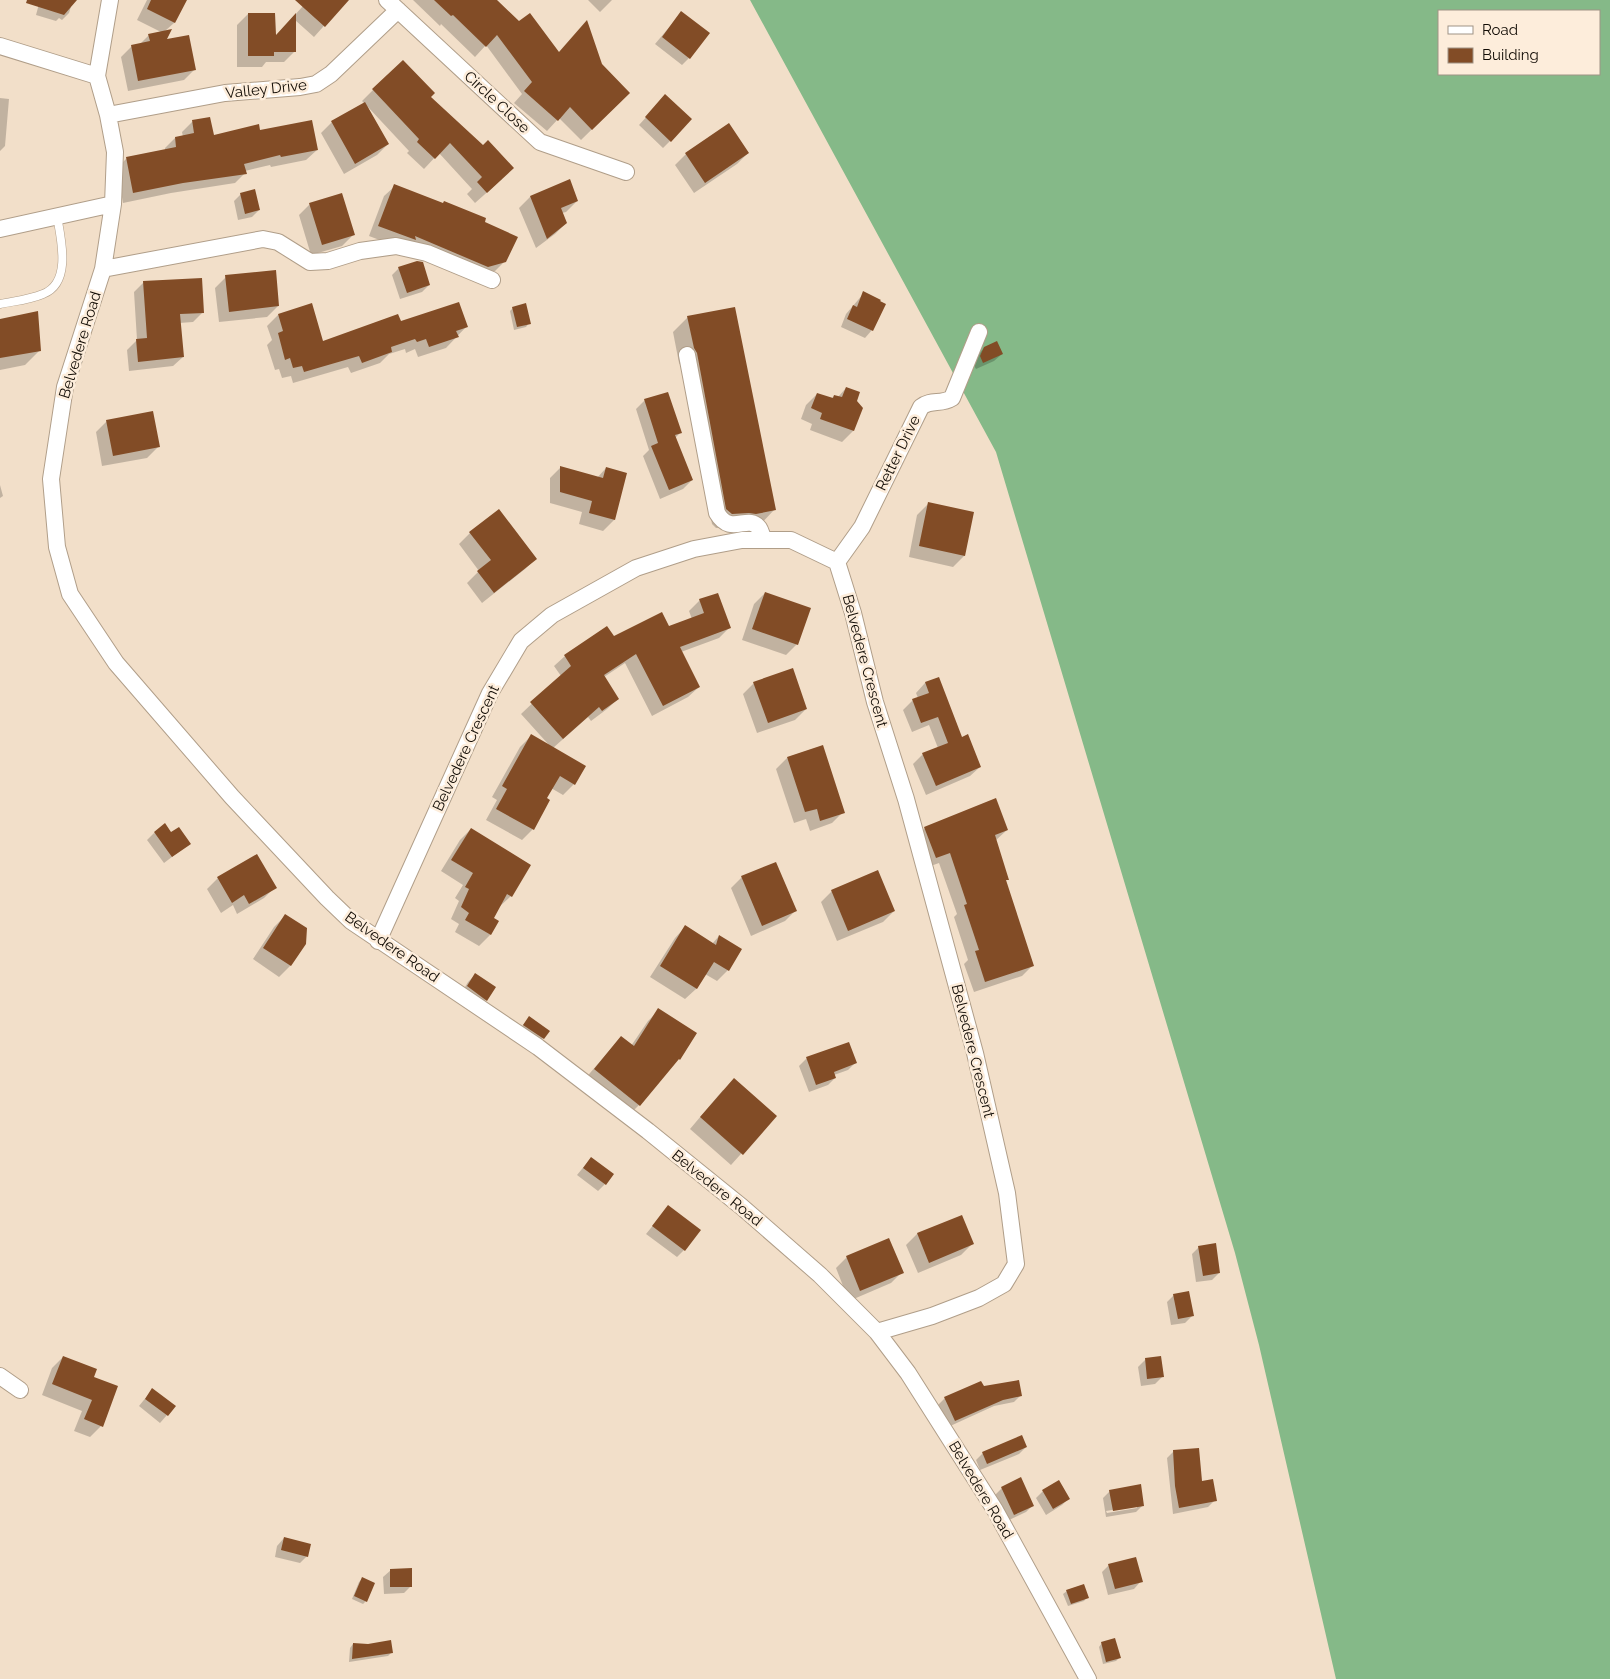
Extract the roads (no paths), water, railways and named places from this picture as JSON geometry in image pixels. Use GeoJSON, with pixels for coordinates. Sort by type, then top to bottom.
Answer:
{"type":"FeatureCollection","features":[{"type":"Feature","properties":{"kind":"street","name":"Belvedere Road"},"geometry":{"type":"LineString","coordinates":[[110,0],[97,76],[108,114],[115,152],[113,204],[103,269],[65,387],[51,479],[57,547],[70,594],[116,663],[232,797],[351,921],[538,1047],[648,1131],[742,1207],[820,1275],[878,1332],[908,1372],[995,1510],[1088,1679]]}},
{"type":"Feature","properties":{"kind":"street","name":"Valley Drive"},"geometry":{"type":"LineString","coordinates":[[108,114],[225,93],[316,84],[331,74],[392,5]]}},
{"type":"Feature","properties":{"kind":"street","name":"Circle Close"},"geometry":{"type":"LineString","coordinates":[[392,5],[540,142],[626,172]]}},
{"type":"Feature","properties":{"kind":"street"},"geometry":{"type":"LineString","coordinates":[[0,46],[97,76]]}},
{"type":"Feature","properties":{"kind":"street"},"geometry":{"type":"LineString","coordinates":[[0,229],[113,204]]}},
{"type":"Feature","properties":{"kind":"street"},"geometry":{"type":"LineString","coordinates":[[103,269],[263,239],[278,242],[310,262],[328,261],[360,251],[396,246],[427,254],[492,280]]}},
{"type":"Feature","properties":{"kind":"street","name":"Retter Drive"},"geometry":{"type":"LineString","coordinates":[[837,562],[862,527],[921,407],[927,402],[947,402],[952,398],[979,332]]}},
{"type":"Feature","properties":{"kind":"street"},"geometry":{"type":"LineString","coordinates":[[687,355],[717,513],[722,522],[729,525],[752,523],[759,528],[764,540]]}},
{"type":"Feature","properties":{"kind":"street","name":"Belvedere Crescent"},"geometry":{"type":"LineString","coordinates":[[378,940],[490,693],[521,641],[552,615],[636,568],[694,549],[742,540],[791,540],[837,562],[853,613],[875,702],[906,799],[975,1053],[1007,1193],[1016,1264],[1004,1284],[979,1298],[932,1316],[878,1332]]}},
{"type":"Feature","properties":{"kind":"street"},"geometry":{"type":"LineString","coordinates":[[0,1376],[20,1390]]}},
{"type":"Feature","properties":{"kind":"lane"},"geometry":{"type":"LineString","coordinates":[[0,304],[45,294],[59,281],[64,254],[57,216]]}}]}
